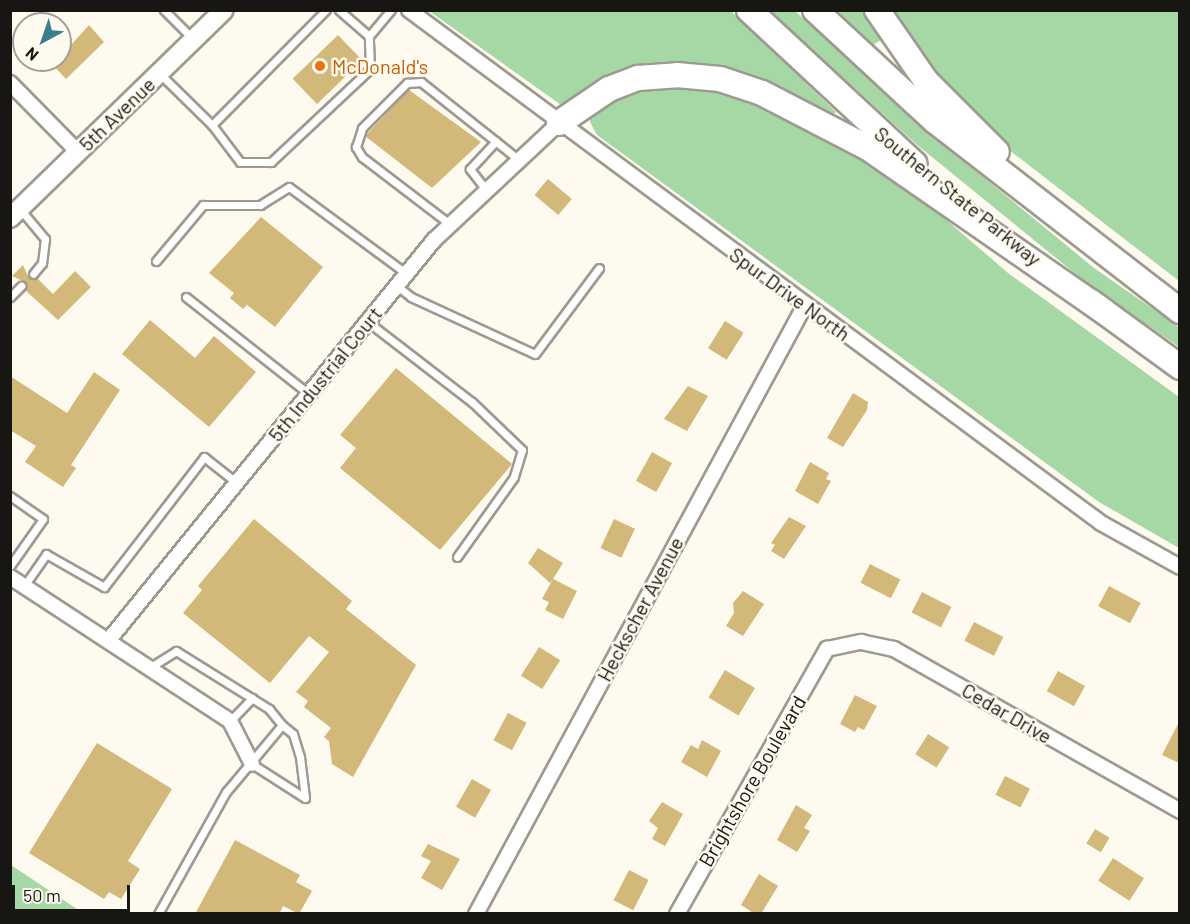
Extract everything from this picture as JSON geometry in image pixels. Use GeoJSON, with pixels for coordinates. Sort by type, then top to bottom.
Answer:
{"type":"FeatureCollection","features":[{"type":"Feature","properties":{"kind":"highway","name":"Southern State Parkway"},"geometry":{"type":"LineString","coordinates":[[749,10],[899,151],[999,234],[1179,367]]}},
{"type":"Feature","properties":{"kind":"highway"},"geometry":{"type":"LineString","coordinates":[[815,10],[935,121],[1179,311]]}},
{"type":"Feature","properties":{"kind":"highway"},"geometry":{"type":"LineString","coordinates":[[877,10],[896,42],[961,119],[1150,290]]}},
{"type":"Feature","properties":{"kind":"highway"},"geometry":{"type":"LineString","coordinates":[[559,123],[609,89],[638,78],[677,75],[720,79],[762,93],[868,148],[1103,311]]}},
{"type":"Feature","properties":{"kind":"main road","name":"5th Avenue"},"geometry":{"type":"LineString","coordinates":[[15,214],[222,11]]}},
{"type":"Feature","properties":{"kind":"street","name":"Spur Drive North"},"geometry":{"type":"LineString","coordinates":[[409,10],[1101,523],[1179,567]]}},
{"type":"Feature","properties":{"kind":"street"},"geometry":{"type":"LineString","coordinates":[[10,83],[78,152]]}},
{"type":"Feature","properties":{"kind":"street","name":"5th Industrial Court"},"geometry":{"type":"LineString","coordinates":[[108,641],[407,274],[451,225],[559,123]]}},
{"type":"Feature","properties":{"kind":"street","name":"Heckscher Avenue"},"geometry":{"type":"LineString","coordinates":[[476,914],[805,305]]}},
{"type":"Feature","properties":{"kind":"street"},"geometry":{"type":"LineString","coordinates":[[10,577],[230,721],[252,764]]}},
{"type":"Feature","properties":{"kind":"street","name":"Cedar Drive"},"geometry":{"type":"LineString","coordinates":[[827,649],[861,642],[894,649],[1179,811]]}},
{"type":"Feature","properties":{"kind":"street","name":"Brightshore Boulevard"},"geometry":{"type":"LineString","coordinates":[[677,914],[827,649]]}},
{"type":"Feature","properties":{"kind":"lane"},"geometry":{"type":"LineString","coordinates":[[164,10],[194,40]]}},
{"type":"Feature","properties":{"kind":"lane"},"geometry":{"type":"LineString","coordinates":[[212,124],[326,10]]}},
{"type":"Feature","properties":{"kind":"lane"},"geometry":{"type":"LineString","coordinates":[[339,10],[369,36]]}},
{"type":"Feature","properties":{"kind":"lane"},"geometry":{"type":"LineString","coordinates":[[159,73],[212,124],[240,162],[272,162],[370,69],[369,36],[391,10]]}},
{"type":"Feature","properties":{"kind":"lane"},"geometry":{"type":"LineString","coordinates":[[451,225],[362,157],[356,138],[413,81],[421,82],[519,160]]}},
{"type":"Feature","properties":{"kind":"lane"},"geometry":{"type":"LineString","coordinates":[[487,191],[470,169],[496,141]]}},
{"type":"Feature","properties":{"kind":"lane"},"geometry":{"type":"LineString","coordinates":[[156,261],[203,205],[260,205],[289,187],[407,274]]}},
{"type":"Feature","properties":{"kind":"lane"},"geometry":{"type":"LineString","coordinates":[[15,214],[45,239],[42,263],[33,273]]}},
{"type":"Feature","properties":{"kind":"lane"},"geometry":{"type":"LineString","coordinates":[[397,286],[411,297],[535,354],[599,268]]}},
{"type":"Feature","properties":{"kind":"lane"},"geometry":{"type":"LineString","coordinates":[[10,297],[21,286]]}},
{"type":"Feature","properties":{"kind":"lane"},"geometry":{"type":"LineString","coordinates":[[186,297],[309,394]]}},
{"type":"Feature","properties":{"kind":"lane"},"geometry":{"type":"LineString","coordinates":[[368,322],[472,402],[522,450],[514,477],[456,557]]}},
{"type":"Feature","properties":{"kind":"lane"},"geometry":{"type":"LineString","coordinates":[[24,586],[46,554],[104,587],[204,457],[237,483]]}},
{"type":"Feature","properties":{"kind":"lane"},"geometry":{"type":"LineString","coordinates":[[10,496],[43,519],[10,566]]}},
{"type":"Feature","properties":{"kind":"lane"},"geometry":{"type":"LineString","coordinates":[[149,668],[176,651],[252,698],[293,734],[300,757],[304,798],[252,764]]}},
{"type":"Feature","properties":{"kind":"lane"},"geometry":{"type":"LineString","coordinates":[[230,721],[252,698]]}},
{"type":"Feature","properties":{"kind":"lane"},"geometry":{"type":"LineString","coordinates":[[158,914],[226,792],[252,764],[282,725]]}},
{"type":"Feature","properties":{"kind":"green space"},"geometry":{"type":"Polygon","coordinates":[[[429,11],[731,11],[836,112],[828,119],[700,69],[650,63],[564,107],[429,11]]]}},
{"type":"Feature","properties":{"kind":"green space"},"geometry":{"type":"Polygon","coordinates":[[[770,11],[795,11],[926,130],[1094,268],[1179,327],[1179,347],[1083,280],[916,144],[770,11]]]}},
{"type":"Feature","properties":{"kind":"green space"},"geometry":{"type":"Polygon","coordinates":[[[838,11],[868,11],[884,38],[873,45],[838,11]]]}},
{"type":"Feature","properties":{"kind":"green space"},"geometry":{"type":"Polygon","coordinates":[[[888,11],[1179,11],[1179,281],[974,123],[916,55],[888,11]]]}},
{"type":"Feature","properties":{"kind":"green space"},"geometry":{"type":"Polygon","coordinates":[[[658,82],[722,90],[814,126],[900,180],[1008,273],[1179,397],[1179,548],[1099,502],[597,135],[590,122],[591,108],[658,82]]]}},
{"type":"Feature","properties":{"kind":"green space"},"geometry":{"type":"Polygon","coordinates":[[[11,865],[77,909],[79,913],[11,913],[11,865]]]}},
{"type":"Feature","properties":{"kind":"building"},"geometry":{"type":"Polygon","coordinates":[[[89,25],[104,42],[66,79],[60,72],[72,72],[72,44],[89,25]]]}},
{"type":"Feature","properties":{"kind":"building"},"geometry":{"type":"Polygon","coordinates":[[[338,35],[362,60],[317,104],[293,79],[338,35]]]}},
{"type":"Feature","properties":{"kind":"building"},"geometry":{"type":"Polygon","coordinates":[[[409,90],[481,142],[432,188],[365,136],[409,90]]]}},
{"type":"Feature","properties":{"kind":"building"},"geometry":{"type":"Polygon","coordinates":[[[548,179],[572,199],[558,215],[535,195],[548,179]]]}},
{"type":"Feature","properties":{"kind":"building"},"geometry":{"type":"Polygon","coordinates":[[[261,217],[323,267],[275,327],[247,305],[243,309],[230,298],[234,293],[209,273],[261,217]]]}},
{"type":"Feature","properties":{"kind":"building"},"geometry":{"type":"Polygon","coordinates":[[[23,265],[29,278],[37,278],[53,294],[75,271],[91,287],[58,320],[25,290],[25,282],[12,276],[23,265]]]}},
{"type":"Feature","properties":{"kind":"building"},"geometry":{"type":"Polygon","coordinates":[[[150,320],[195,358],[214,336],[256,372],[209,427],[122,354],[150,320]]]}},
{"type":"Feature","properties":{"kind":"building"},"geometry":{"type":"Polygon","coordinates":[[[725,321],[744,333],[727,360],[708,348],[725,321]]]}},
{"type":"Feature","properties":{"kind":"building"},"geometry":{"type":"Polygon","coordinates":[[[396,368],[512,464],[440,550],[340,468],[356,448],[340,435],[396,368]]]}},
{"type":"Feature","properties":{"kind":"building"},"geometry":{"type":"Polygon","coordinates":[[[94,372],[120,390],[71,465],[76,468],[63,487],[25,462],[36,446],[10,430],[10,376],[67,413],[94,372]]]}},
{"type":"Feature","properties":{"kind":"building"},"geometry":{"type":"Polygon","coordinates":[[[688,386],[708,396],[687,431],[664,419],[688,386]]]}},
{"type":"Feature","properties":{"kind":"building"},"geometry":{"type":"Polygon","coordinates":[[[853,393],[868,402],[867,410],[843,447],[827,438],[853,393]]]}},
{"type":"Feature","properties":{"kind":"building"},"geometry":{"type":"Polygon","coordinates":[[[652,452],[672,463],[656,492],[636,481],[652,452]]]}},
{"type":"Feature","properties":{"kind":"building"},"geometry":{"type":"Polygon","coordinates":[[[810,462],[829,473],[826,479],[831,481],[818,504],[795,491],[810,462]]]}},
{"type":"Feature","properties":{"kind":"building"},"geometry":{"type":"Polygon","coordinates":[[[789,517],[806,526],[784,559],[771,551],[775,545],[771,543],[789,517]]]}},
{"type":"Feature","properties":{"kind":"building"},"geometry":{"type":"Polygon","coordinates":[[[254,519],[352,601],[346,609],[416,665],[353,777],[332,764],[329,741],[324,737],[331,728],[304,707],[308,701],[296,692],[329,652],[309,636],[270,683],[183,613],[202,590],[198,586],[254,519]]]}},
{"type":"Feature","properties":{"kind":"building"},"geometry":{"type":"Polygon","coordinates":[[[614,519],[635,529],[621,558],[600,548],[614,519]]]}},
{"type":"Feature","properties":{"kind":"building"},"geometry":{"type":"Polygon","coordinates":[[[538,548],[563,563],[550,583],[528,563],[538,548]]]}},
{"type":"Feature","properties":{"kind":"building"},"geometry":{"type":"Polygon","coordinates":[[[870,564],[900,579],[891,598],[860,583],[870,564]]]}},
{"type":"Feature","properties":{"kind":"building"},"geometry":{"type":"Polygon","coordinates":[[[553,579],[577,591],[563,619],[545,610],[549,602],[542,599],[553,579]]]}},
{"type":"Feature","properties":{"kind":"building"},"geometry":{"type":"Polygon","coordinates":[[[1109,586],[1141,603],[1130,623],[1098,606],[1109,586]]]}},
{"type":"Feature","properties":{"kind":"building"},"geometry":{"type":"Polygon","coordinates":[[[743,591],[764,604],[743,636],[726,626],[734,613],[733,603],[743,591]]]}},
{"type":"Feature","properties":{"kind":"building"},"geometry":{"type":"Polygon","coordinates":[[[922,592],[951,607],[941,627],[912,612],[922,592]]]}},
{"type":"Feature","properties":{"kind":"building"},"geometry":{"type":"Polygon","coordinates":[[[974,622],[1003,637],[994,656],[964,641],[974,622]]]}},
{"type":"Feature","properties":{"kind":"building"},"geometry":{"type":"Polygon","coordinates":[[[539,647],[560,660],[542,689],[521,676],[539,647]]]}},
{"type":"Feature","properties":{"kind":"building"},"geometry":{"type":"Polygon","coordinates":[[[725,670],[755,688],[739,715],[709,697],[725,670]]]}},
{"type":"Feature","properties":{"kind":"building"},"geometry":{"type":"Polygon","coordinates":[[[1058,671],[1085,686],[1074,706],[1047,691],[1058,671]]]}},
{"type":"Feature","properties":{"kind":"building"},"geometry":{"type":"Polygon","coordinates":[[[855,695],[877,706],[864,730],[858,727],[855,732],[840,724],[855,695]]]}},
{"type":"Feature","properties":{"kind":"building"},"geometry":{"type":"Polygon","coordinates":[[[508,713],[527,723],[512,750],[493,740],[508,713]]]}},
{"type":"Feature","properties":{"kind":"building"},"geometry":{"type":"Polygon","coordinates":[[[1179,722],[1179,763],[1162,755],[1179,722]]]}},
{"type":"Feature","properties":{"kind":"building"},"geometry":{"type":"Polygon","coordinates":[[[928,734],[949,747],[936,768],[915,754],[928,734]]]}},
{"type":"Feature","properties":{"kind":"building"},"geometry":{"type":"Polygon","coordinates":[[[702,740],[721,751],[707,777],[681,762],[691,745],[698,749],[702,740]]]}},
{"type":"Feature","properties":{"kind":"building"},"geometry":{"type":"Polygon","coordinates":[[[97,743],[172,789],[128,861],[140,869],[121,899],[109,892],[104,899],[29,853],[97,743]]]}},
{"type":"Feature","properties":{"kind":"building"},"geometry":{"type":"Polygon","coordinates":[[[1005,776],[1030,789],[1020,807],[995,795],[1005,776]]]}},
{"type":"Feature","properties":{"kind":"building"},"geometry":{"type":"Polygon","coordinates":[[[472,779],[491,790],[475,818],[456,807],[472,779]]]}},
{"type":"Feature","properties":{"kind":"building"},"geometry":{"type":"Polygon","coordinates":[[[662,802],[683,814],[665,846],[652,839],[658,828],[649,821],[662,802]]]}},
{"type":"Feature","properties":{"kind":"building"},"geometry":{"type":"Polygon","coordinates":[[[796,805],[812,815],[804,828],[810,831],[797,852],[777,840],[796,805]]]}},
{"type":"Feature","properties":{"kind":"building"},"geometry":{"type":"Polygon","coordinates":[[[1095,829],[1110,838],[1101,852],[1086,844],[1095,829]]]}},
{"type":"Feature","properties":{"kind":"building"},"geometry":{"type":"Polygon","coordinates":[[[235,840],[300,875],[296,882],[312,891],[299,914],[283,906],[279,914],[195,914],[235,840]]]}},
{"type":"Feature","properties":{"kind":"building"},"geometry":{"type":"Polygon","coordinates":[[[428,844],[460,859],[442,890],[421,878],[431,861],[421,856],[428,844]]]}},
{"type":"Feature","properties":{"kind":"building"},"geometry":{"type":"Polygon","coordinates":[[[1113,858],[1144,878],[1129,901],[1098,881],[1113,858]]]}},
{"type":"Feature","properties":{"kind":"building"},"geometry":{"type":"Polygon","coordinates":[[[629,870],[649,880],[633,910],[614,900],[629,870]]]}},
{"type":"Feature","properties":{"kind":"building"},"geometry":{"type":"Polygon","coordinates":[[[759,874],[778,886],[761,914],[755,914],[741,905],[759,874]]]}},
{"type":"Feature","properties":{"kind":"place","name":"McDonald's"},"geometry":{"type":"Point","coordinates":[320,66]}}]}
